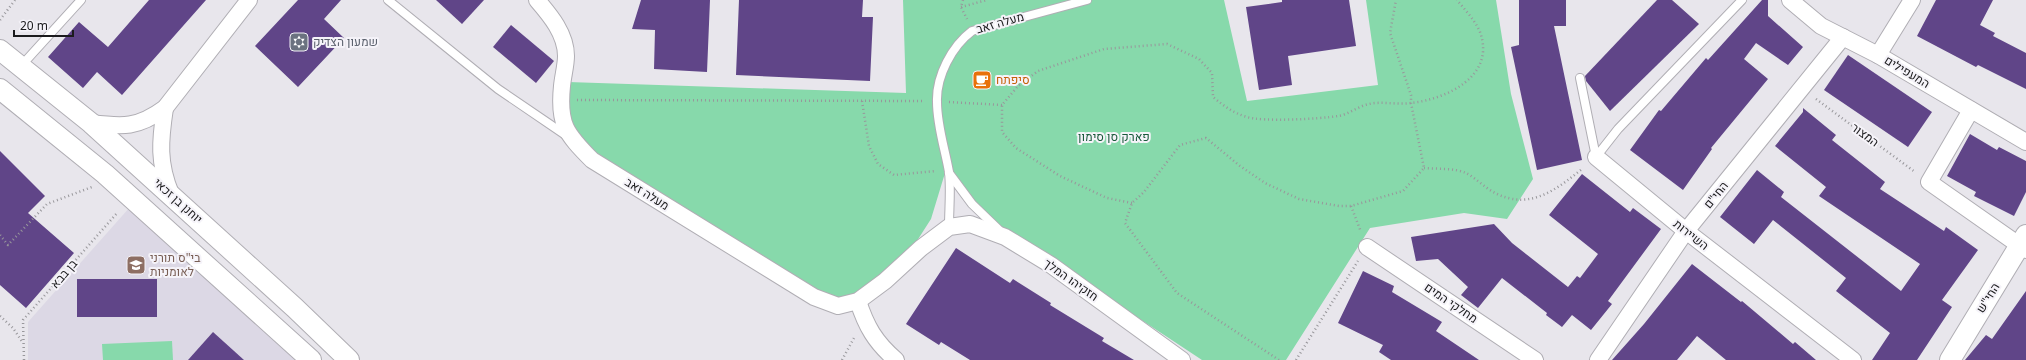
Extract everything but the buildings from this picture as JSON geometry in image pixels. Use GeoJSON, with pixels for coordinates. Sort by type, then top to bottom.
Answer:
{"type":"FeatureCollection","features":[{"type":"Feature","properties":{"kind":"street"},"geometry":{"type":"LineString","coordinates":[[91,124],[113,126],[140,123],[152,118],[164,108],[250,0]]}},
{"type":"Feature","properties":{"kind":"street","name":"מעלה זאב"},"geometry":{"type":"LineString","coordinates":[[536,0],[555,24],[562,38],[566,55],[560,113],[567,131],[574,141],[592,160],[814,297],[838,306],[858,301],[886,281],[921,248],[949,227]]}},
{"type":"Feature","properties":{"kind":"street","name":"המעפילים"},"geometry":{"type":"LineString","coordinates":[[1790,0],[1821,26],[1878,55],[2026,142]]}},
{"type":"Feature","properties":{"kind":"street"},"geometry":{"type":"LineString","coordinates":[[1878,55],[1912,0]]}},
{"type":"Feature","properties":{"kind":"street","name":"החי\"ם"},"geometry":{"type":"LineString","coordinates":[[1598,360],[1686,231],[1843,37]]}},
{"type":"Feature","properties":{"kind":"street","name":"יוחנן בן זכאי"},"geometry":{"type":"LineString","coordinates":[[0,50],[91,124],[171,194],[349,360]]}},
{"type":"Feature","properties":{"kind":"street"},"geometry":{"type":"LineString","coordinates":[[0,89],[105,174],[311,360]]}},
{"type":"Feature","properties":{"kind":"street"},"geometry":{"type":"LineString","coordinates":[[164,108],[160,144],[161,160],[164,176],[171,194]]}},
{"type":"Feature","properties":{"kind":"street"},"geometry":{"type":"LineString","coordinates":[[1971,110],[1929,182],[2024,243]]}},
{"type":"Feature","properties":{"kind":"street","name":"השיירות"},"geometry":{"type":"LineString","coordinates":[[1596,157],[1686,231],[1853,360]]}},
{"type":"Feature","properties":{"kind":"street","name":"חזקיהו המלך"},"geometry":{"type":"LineString","coordinates":[[949,227],[970,224],[1005,237],[1051,265],[1182,360]]}},
{"type":"Feature","properties":{"kind":"street","name":"החי\"ש"},"geometry":{"type":"LineString","coordinates":[[1950,360],[2024,243]]}},
{"type":"Feature","properties":{"kind":"street","name":"מחלקי המים"},"geometry":{"type":"LineString","coordinates":[[1367,247],[1535,360]]}},
{"type":"Feature","properties":{"kind":"street"},"geometry":{"type":"LineString","coordinates":[[858,301],[865,321],[879,344],[896,360]]}},
{"type":"Feature","properties":{"kind":"lane"},"geometry":{"type":"LineString","coordinates":[[20,67],[81,0]]}},
{"type":"Feature","properties":{"kind":"lane"},"geometry":{"type":"LineString","coordinates":[[388,0],[498,89],[574,141]]}},
{"type":"Feature","properties":{"kind":"lane","name":"מעלה זאב"},"geometry":{"type":"LineString","coordinates":[[949,227],[949,173],[936,102],[941,76],[954,49],[962,38],[972,30],[1087,0]]}},
{"type":"Feature","properties":{"kind":"lane"},"geometry":{"type":"LineString","coordinates":[[1596,157],[1618,129],[1742,0]]}},
{"type":"Feature","properties":{"kind":"lane"},"geometry":{"type":"LineString","coordinates":[[1580,78],[1596,157]]}},
{"type":"Feature","properties":{"kind":"lane"},"geometry":{"type":"LineString","coordinates":[[949,173],[972,204],[1005,237]]}},
{"type":"Feature","properties":{"kind":"path"},"geometry":{"type":"LineString","coordinates":[[0,20],[15,0]]}},
{"type":"Feature","properties":{"kind":"path"},"geometry":{"type":"LineString","coordinates":[[963,0],[961,7],[972,30]]}},
{"type":"Feature","properties":{"kind":"path"},"geometry":{"type":"LineString","coordinates":[[961,7],[987,0]]}},
{"type":"Feature","properties":{"kind":"path"},"geometry":{"type":"LineString","coordinates":[[1396,0],[1390,33],[1411,95],[1411,103],[1424,168]]}},
{"type":"Feature","properties":{"kind":"path"},"geometry":{"type":"LineString","coordinates":[[1132,203],[1107,198],[1060,176],[1016,148],[1002,132],[1002,105],[1018,86],[1038,70],[1104,49],[1167,44],[1199,59],[1212,73],[1213,97],[1229,110],[1248,118],[1271,120],[1339,116],[1368,104],[1411,103],[1433,99],[1458,89],[1476,73],[1483,53],[1480,32],[1470,15],[1457,0]]}},
{"type":"Feature","properties":{"kind":"path","name":"המצור"},"geometry":{"type":"LineString","coordinates":[[1802,88],[1929,182]]}},
{"type":"Feature","properties":{"kind":"path"},"geometry":{"type":"LineString","coordinates":[[561,99],[936,102],[1002,105]]}},
{"type":"Feature","properties":{"kind":"path"},"geometry":{"type":"LineString","coordinates":[[862,101],[869,146],[878,164],[894,175],[934,172]]}},
{"type":"Feature","properties":{"kind":"path"},"geometry":{"type":"LineString","coordinates":[[1279,360],[1177,293],[1125,223],[1132,203],[1144,192],[1180,145],[1206,138],[1240,166],[1265,183],[1299,199],[1339,206],[1351,206],[1404,191],[1424,168]]}},
{"type":"Feature","properties":{"kind":"path"},"geometry":{"type":"LineString","coordinates":[[1424,168],[1466,174],[1482,186],[1512,200],[1542,197],[1564,184],[1596,157]]}},
{"type":"Feature","properties":{"kind":"path"},"geometry":{"type":"LineString","coordinates":[[0,235],[8,246],[47,204],[90,189],[105,174]]}},
{"type":"Feature","properties":{"kind":"path","name":"בן בבא"},"geometry":{"type":"LineString","coordinates":[[24,360],[23,320],[131,197]]}},
{"type":"Feature","properties":{"kind":"path"},"geometry":{"type":"LineString","coordinates":[[1296,360],[1367,247],[1351,206]]}},
{"type":"Feature","properties":{"kind":"path"},"geometry":{"type":"LineString","coordinates":[[0,316],[13,328],[24,344]]}},
{"type":"Feature","properties":{"kind":"path"},"geometry":{"type":"LineString","coordinates":[[842,360],[865,321]]}},
{"type":"Feature","properties":{"kind":"shaded area","name":"בי\"ס תורני לאומניות"},"geometry":{"type":"Polygon","coordinates":[[[130,207],[298,360],[28,360],[28,322],[130,207]]]}},
{"type":"Feature","properties":{"kind":"green space","name":"פארק סן סימון"},"geometry":{"type":"Polygon","coordinates":[[[903,0],[1224,0],[1247,101],[1378,85],[1366,0],[1496,0],[1511,94],[1533,179],[1507,219],[1464,213],[1370,228],[1286,360],[1202,360],[996,224],[945,173],[931,219],[913,247],[859,296],[843,298],[826,296],[592,153],[576,137],[569,111],[568,82],[906,93],[903,0]]]}},
{"type":"Feature","properties":{"kind":"green space"},"geometry":{"type":"Polygon","coordinates":[[[172,341],[173,360],[103,360],[102,344],[172,341]]]}},
{"type":"Feature","properties":{"kind":"place","name":"שמעון הצדיק"},"geometry":{"type":"Point","coordinates":[299,42]}},
{"type":"Feature","properties":{"kind":"place","name":"סיפתח"},"geometry":{"type":"Point","coordinates":[982,80]}},
{"type":"Feature","properties":{"kind":"place","name":"בי\"ס תורני לאומניות"},"geometry":{"type":"Point","coordinates":[136,265]}}]}
